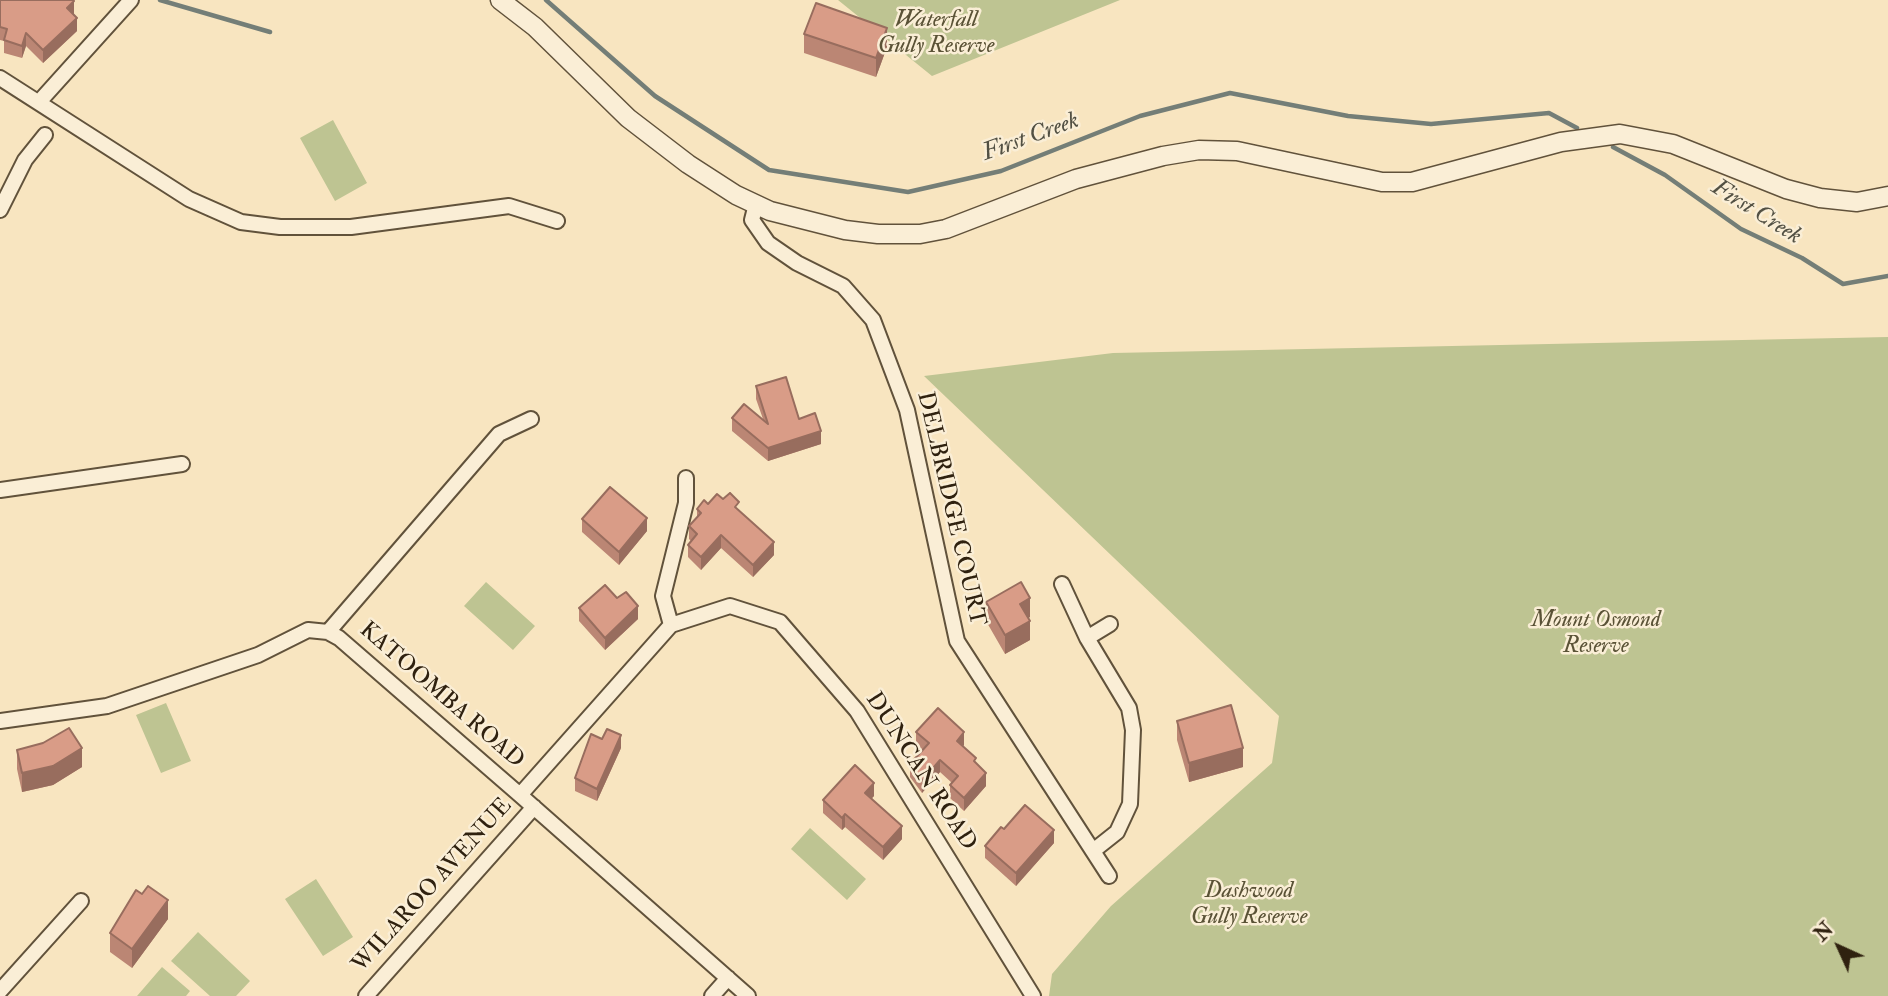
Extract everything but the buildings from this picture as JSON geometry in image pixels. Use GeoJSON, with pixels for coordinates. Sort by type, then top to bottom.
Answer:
{"type":"FeatureCollection","features":[{"type":"Feature","properties":{"kind":"street"},"geometry":{"type":"LineString","coordinates":[[500,0],[535,27],[628,118],[688,164],[770,211],[845,230],[878,234],[920,234],[946,229],[1076,179],[1163,156],[1199,150],[1237,151],[1382,182],[1412,182],[1561,142],[1620,134],[1673,144],[1786,189],[1820,198],[1857,202],[1888,196]]}},
{"type":"Feature","properties":{"kind":"street"},"geometry":{"type":"LineString","coordinates":[[39,103],[129,4]]}},
{"type":"Feature","properties":{"kind":"street"},"geometry":{"type":"LineString","coordinates":[[0,78],[189,199],[241,222],[280,227],[351,227],[509,206],[557,221]]}},
{"type":"Feature","properties":{"kind":"street"},"geometry":{"type":"LineString","coordinates":[[0,211],[25,160],[45,135]]}},
{"type":"Feature","properties":{"kind":"street","name":"DELBRIDGE COURT"},"geometry":{"type":"LineString","coordinates":[[755,204],[752,220],[768,243],[797,263],[843,286],[873,320],[907,410],[957,641],[1109,876]]}},
{"type":"Feature","properties":{"kind":"street"},"geometry":{"type":"LineString","coordinates":[[328,632],[499,434],[531,419]]}},
{"type":"Feature","properties":{"kind":"street"},"geometry":{"type":"LineString","coordinates":[[0,490],[182,464]]}},
{"type":"Feature","properties":{"kind":"street"},"geometry":{"type":"LineString","coordinates":[[520,795],[670,625],[663,596],[686,503],[686,478]]}},
{"type":"Feature","properties":{"kind":"street"},"geometry":{"type":"LineString","coordinates":[[1062,584],[1087,638],[1129,708],[1133,730],[1130,804],[1117,832],[1093,850]]}},
{"type":"Feature","properties":{"kind":"street","name":"DUNCAN ROAD"},"geometry":{"type":"LineString","coordinates":[[670,625],[730,606],[780,622],[857,712],[1033,996]]}},
{"type":"Feature","properties":{"kind":"street"},"geometry":{"type":"LineString","coordinates":[[1087,638],[1110,624]]}},
{"type":"Feature","properties":{"kind":"street","name":"KATOOMBA ROAD"},"geometry":{"type":"LineString","coordinates":[[0,721],[107,706],[258,655],[308,630],[328,632],[534,807],[748,996]]}},
{"type":"Feature","properties":{"kind":"street","name":"WILAROO AVENUE"},"geometry":{"type":"LineString","coordinates":[[366,996],[534,807]]}},
{"type":"Feature","properties":{"kind":"street"},"geometry":{"type":"LineString","coordinates":[[0,990],[81,901]]}},
{"type":"Feature","properties":{"kind":"street"},"geometry":{"type":"LineString","coordinates":[[712,996],[728,978]]}},
{"type":"Feature","properties":{"kind":"green space","name":"Waterfall Gully Reserve"},"geometry":{"type":"Polygon","coordinates":[[[838,0],[1120,0],[932,76],[838,0]]]}},
{"type":"Feature","properties":{"kind":"green space"},"geometry":{"type":"Polygon","coordinates":[[[333,120],[367,183],[335,201],[300,138],[333,120]]]}},
{"type":"Feature","properties":{"kind":"green space","name":"Mount Osmond Reserve"},"geometry":{"type":"Polygon","coordinates":[[[1888,337],[1888,996],[1049,996],[1052,974],[1111,906],[1272,763],[1279,716],[924,376],[1113,353],[1888,337]]]}},
{"type":"Feature","properties":{"kind":"green space"},"geometry":{"type":"Polygon","coordinates":[[[486,582],[535,626],[513,650],[464,606],[486,582]]]}},
{"type":"Feature","properties":{"kind":"green space"},"geometry":{"type":"Polygon","coordinates":[[[166,703],[191,761],[161,773],[136,715],[166,703]]]}},
{"type":"Feature","properties":{"kind":"green space"},"geometry":{"type":"Polygon","coordinates":[[[810,828],[866,879],[847,900],[791,849],[810,828]]]}},
{"type":"Feature","properties":{"kind":"green space"},"geometry":{"type":"Polygon","coordinates":[[[316,879],[353,937],[323,956],[285,899],[316,879]]]}},
{"type":"Feature","properties":{"kind":"green space"},"geometry":{"type":"Polygon","coordinates":[[[198,932],[250,981],[236,996],[210,996],[171,961],[198,932]]]}},
{"type":"Feature","properties":{"kind":"green space"},"geometry":{"type":"Polygon","coordinates":[[[162,967],[190,991],[186,996],[137,996],[162,967]]]}},
{"type":"Feature","properties":{"kind":"waterway","name":"First Creek"},"geometry":{"type":"LineString","coordinates":[[160,0],[270,32]]}},
{"type":"Feature","properties":{"kind":"waterway","name":"First Creek"},"geometry":{"type":"LineString","coordinates":[[546,0],[655,96],[769,170],[908,192],[1001,171],[1140,116],[1230,93],[1348,116],[1431,124],[1549,113],[1577,128]]}},
{"type":"Feature","properties":{"kind":"waterway","name":"First Creek"},"geometry":{"type":"LineString","coordinates":[[1613,147],[1665,175],[1741,229],[1802,258],[1843,284],[1888,276]]}},
{"type":"Feature","properties":{"kind":"park label","name":"Dashwood Gully Reserve"},"geometry":{"type":"Point","coordinates":[1249,905]}}]}
